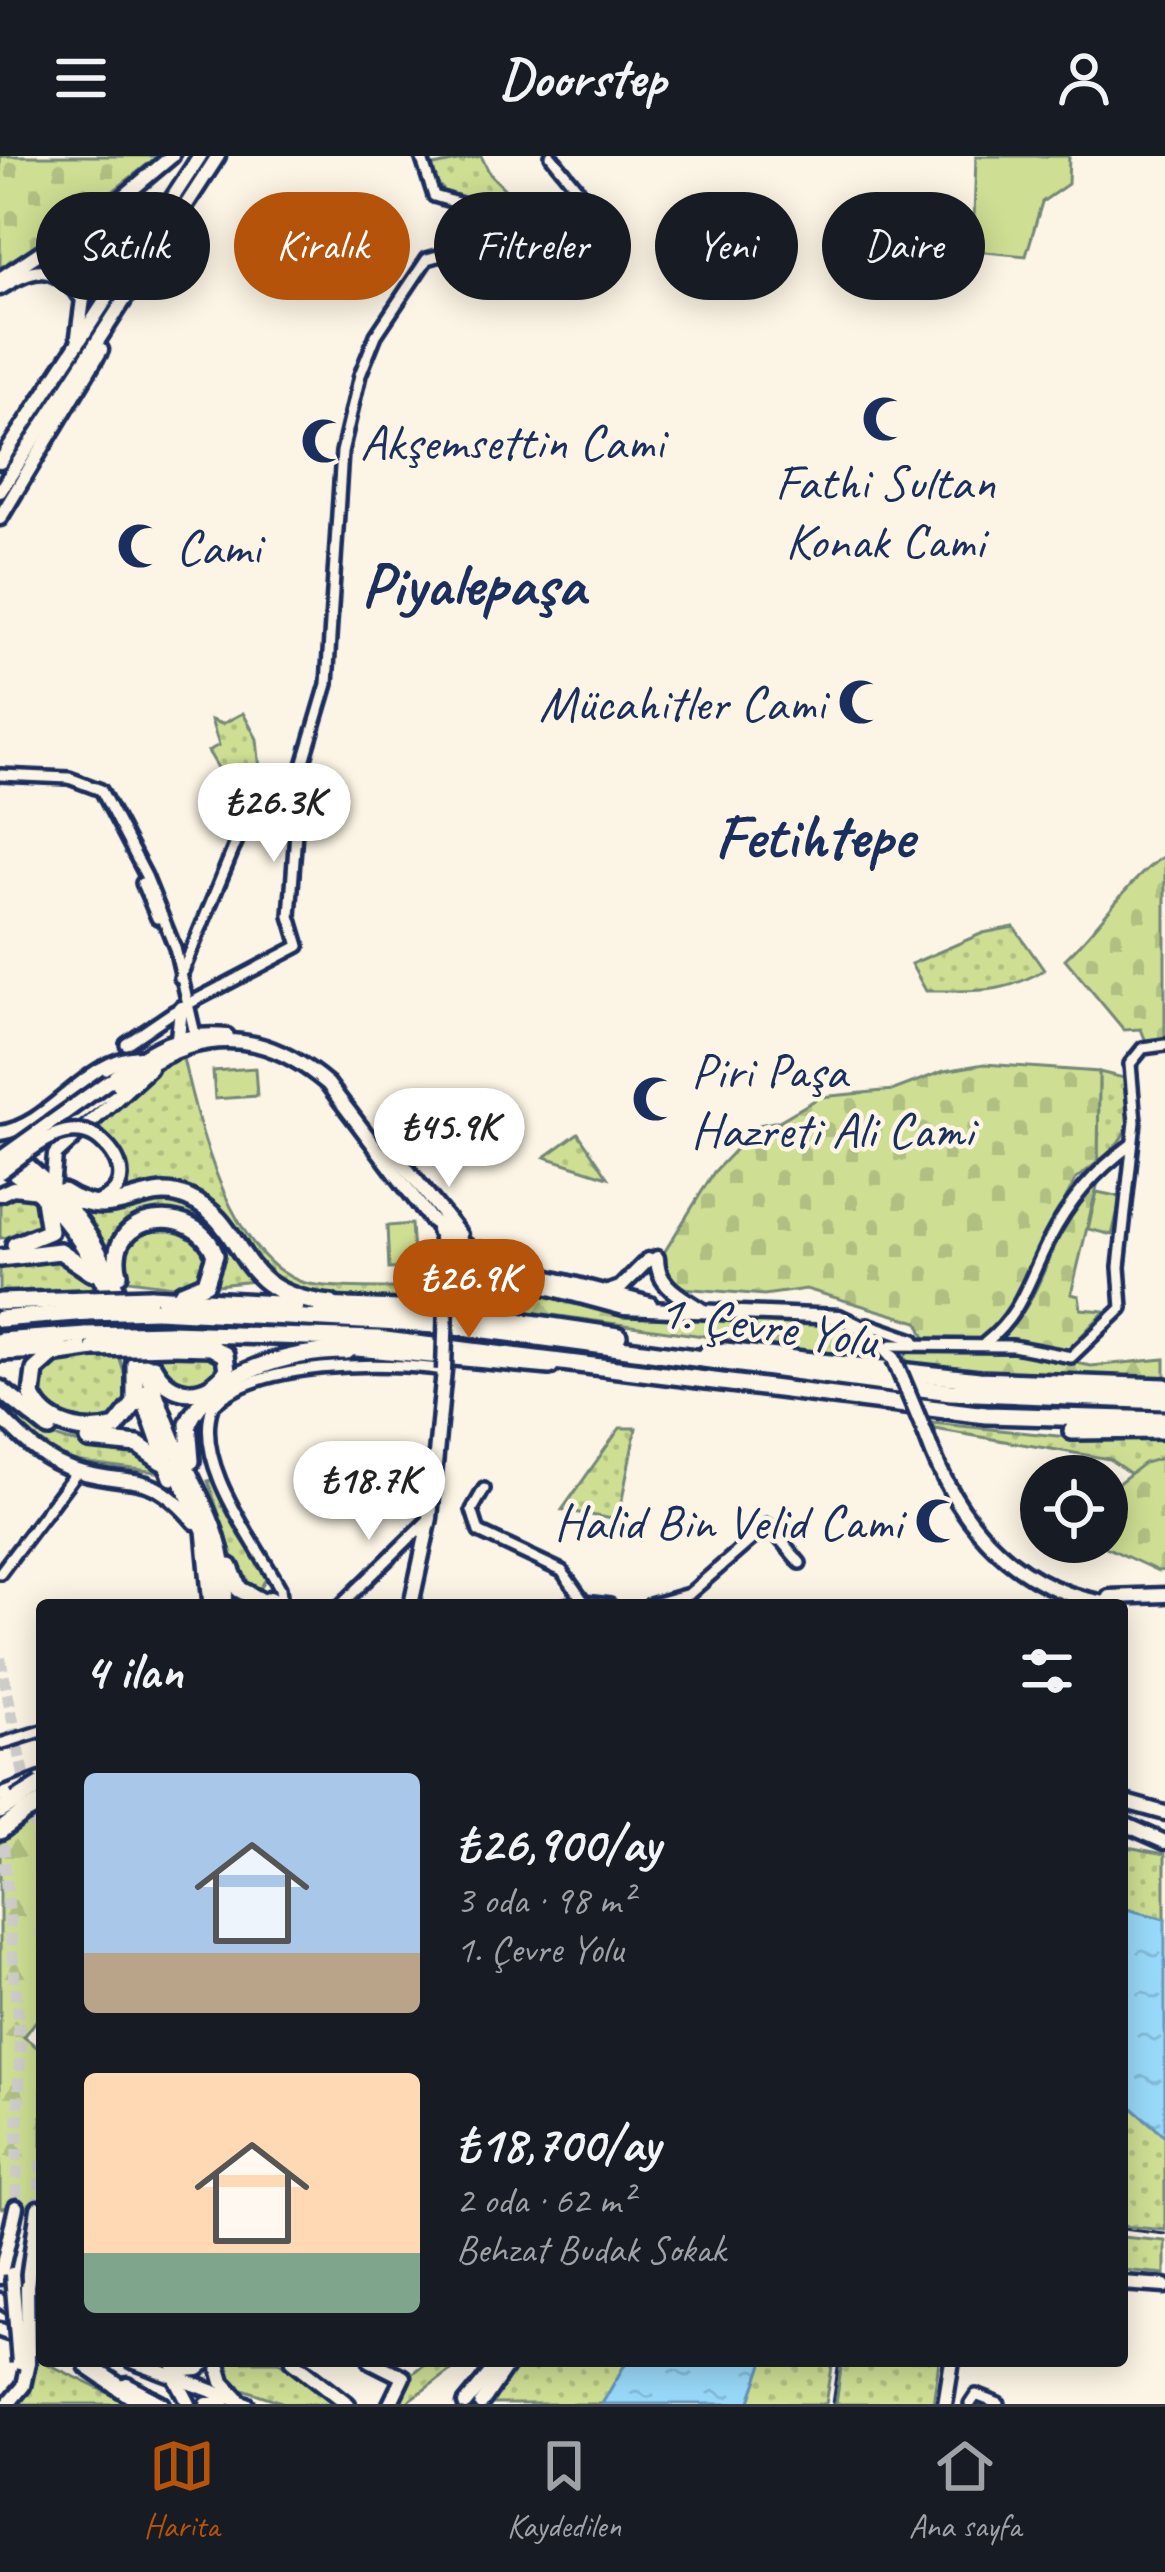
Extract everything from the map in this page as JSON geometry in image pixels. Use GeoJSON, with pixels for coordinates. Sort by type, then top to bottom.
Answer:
{"type":"FeatureCollection","features":[{"type":"Feature","properties":{"kind":"highway"},"geometry":{"type":"LineString","coordinates":[[3,1159],[46,1189],[81,1203],[110,1208],[158,1194],[186,1197],[211,1216],[248,1268],[269,1286],[301,1300],[346,1306]]}},
{"type":"Feature","properties":{"kind":"highway"},"geometry":{"type":"LineString","coordinates":[[0,1246],[20,1244],[49,1231],[46,1189]]}},
{"type":"Feature","properties":{"kind":"highway"},"geometry":{"type":"LineString","coordinates":[[46,1189],[119,1303],[160,1380],[180,1393],[200,1390],[227,1371],[225,1355],[215,1348],[170,1339]]}},
{"type":"Feature","properties":{"kind":"highway"},"geometry":{"type":"LineString","coordinates":[[154,1303],[194,1291],[212,1276],[214,1249],[195,1227],[162,1219],[125,1234],[116,1256],[119,1303],[173,1488]]}},
{"type":"Feature","properties":{"kind":"highway"},"geometry":{"type":"LineString","coordinates":[[0,1258],[68,1253],[119,1303]]}},
{"type":"Feature","properties":{"kind":"highway"},"geometry":{"type":"LineString","coordinates":[[0,1306],[62,1301],[88,1306]]}},
{"type":"Feature","properties":{"kind":"highway"},"geometry":{"type":"LineString","coordinates":[[154,1303],[452,1312],[622,1336],[664,1352]]}},
{"type":"Feature","properties":{"kind":"highway","name":"1. Çevre Yolu"},"geometry":{"type":"LineString","coordinates":[[0,1319],[88,1306],[154,1303],[392,1320],[970,1394],[1165,1401]]}},
{"type":"Feature","properties":{"kind":"highway"},"geometry":{"type":"LineString","coordinates":[[170,1339],[679,1374]]}},
{"type":"Feature","properties":{"kind":"highway","name":"1. Çevre Yolu"},"geometry":{"type":"LineString","coordinates":[[0,1341],[377,1339],[1007,1417],[1165,1420]]}},
{"type":"Feature","properties":{"kind":"highway"},"geometry":{"type":"LineString","coordinates":[[137,1341],[174,1442],[202,1492]]}},
{"type":"Feature","properties":{"kind":"highway"},"geometry":{"type":"LineString","coordinates":[[90,1342],[53,1354],[34,1370],[32,1396],[49,1417],[87,1431],[116,1427],[135,1403],[135,1363]]}},
{"type":"Feature","properties":{"kind":"highway"},"geometry":{"type":"LineString","coordinates":[[0,1352],[90,1342]]}},
{"type":"Feature","properties":{"kind":"highway"},"geometry":{"type":"LineString","coordinates":[[258,1599],[234,1582],[186,1433],[202,1400],[288,1357],[364,1349]]}},
{"type":"Feature","properties":{"kind":"highway"},"geometry":{"type":"LineString","coordinates":[[699,1358],[725,1351],[1017,1383],[1165,1387]]}},
{"type":"Feature","properties":{"kind":"highway"},"geometry":{"type":"LineString","coordinates":[[142,1383],[205,1530],[213,1570],[208,1599]]}},
{"type":"Feature","properties":{"kind":"highway"},"geometry":{"type":"LineString","coordinates":[[0,1389],[47,1427],[79,1439],[137,1445],[159,1458],[195,1522],[206,1568],[207,1599]]}},
{"type":"Feature","properties":{"kind":"highway"},"geometry":{"type":"LineString","coordinates":[[785,1389],[812,1399],[985,1425],[1165,1430]]}},
{"type":"Feature","properties":{"kind":"highway"},"geometry":{"type":"LineString","coordinates":[[220,1542],[224,1599]]}},
{"type":"Feature","properties":{"kind":"highway"},"geometry":{"type":"LineString","coordinates":[[0,1811],[14,1803]]}},
{"type":"Feature","properties":{"kind":"highway"},"geometry":{"type":"LineString","coordinates":[[0,1831],[14,1803]]}},
{"type":"Feature","properties":{"kind":"highway"},"geometry":{"type":"LineString","coordinates":[[89,2367],[144,2404]]}},
{"type":"Feature","properties":{"kind":"main road"},"geometry":{"type":"LineString","coordinates":[[0,279],[122,198],[172,156]]}},
{"type":"Feature","properties":{"kind":"main road"},"geometry":{"type":"LineString","coordinates":[[0,462],[197,156]]}},
{"type":"Feature","properties":{"kind":"main road"},"geometry":{"type":"LineString","coordinates":[[194,192],[218,156]]}},
{"type":"Feature","properties":{"kind":"main road"},"geometry":{"type":"LineString","coordinates":[[0,288],[35,269],[76,290],[85,307],[73,352]]}},
{"type":"Feature","properties":{"kind":"main road"},"geometry":{"type":"LineString","coordinates":[[0,491],[124,300]]}},
{"type":"Feature","properties":{"kind":"main road"},"geometry":{"type":"LineString","coordinates":[[0,518],[54,433],[126,300]]}},
{"type":"Feature","properties":{"kind":"main road"},"geometry":{"type":"LineString","coordinates":[[184,1006],[189,1037]]}},
{"type":"Feature","properties":{"kind":"main road"},"geometry":{"type":"LineString","coordinates":[[3,1159],[189,1037]]}},
{"type":"Feature","properties":{"kind":"main road"},"geometry":{"type":"LineString","coordinates":[[0,1133],[21,1126],[108,1066],[189,1037],[259,1049],[323,1075],[430,1219],[460,1249],[520,1278],[591,1300],[662,1312],[825,1308],[868,1324],[898,1346],[950,1492],[987,1544],[1038,1580],[1088,1599]]}},
{"type":"Feature","properties":{"kind":"main road"},"geometry":{"type":"LineString","coordinates":[[0,1194],[13,1188],[46,1189],[56,1155],[169,1051]]}},
{"type":"Feature","properties":{"kind":"main road"},"geometry":{"type":"LineString","coordinates":[[36,1146],[141,1057]]}},
{"type":"Feature","properties":{"kind":"main road"},"geometry":{"type":"LineString","coordinates":[[323,1075],[460,1249],[605,1293],[704,1312]]}},
{"type":"Feature","properties":{"kind":"main road"},"geometry":{"type":"LineString","coordinates":[[3,1159],[74,1128],[96,1136],[117,1157],[121,1180],[107,1199],[81,1203]]}},
{"type":"Feature","properties":{"kind":"main road"},"geometry":{"type":"LineString","coordinates":[[414,1599],[430,1518],[444,1370],[444,1303],[460,1249]]}},
{"type":"Feature","properties":{"kind":"main road"},"geometry":{"type":"LineString","coordinates":[[605,1293],[620,1288],[652,1259],[668,1287],[704,1312]]}},
{"type":"Feature","properties":{"kind":"main road"},"geometry":{"type":"LineString","coordinates":[[766,1311],[839,1317],[898,1346]]}},
{"type":"Feature","properties":{"kind":"main road"},"geometry":{"type":"LineString","coordinates":[[1,1413],[36,1449],[79,1469],[173,1488]]}},
{"type":"Feature","properties":{"kind":"main road"},"geometry":{"type":"LineString","coordinates":[[1128,1603],[1165,1599]]}},
{"type":"Feature","properties":{"kind":"main road"},"geometry":{"type":"LineString","coordinates":[[1128,1803],[1165,1817],[1165,1842],[1128,1826]]}},
{"type":"Feature","properties":{"kind":"main road"},"geometry":{"type":"LineString","coordinates":[[0,2399],[12,2389],[23,2363],[4,2275],[16,2207]]}},
{"type":"Feature","properties":{"kind":"main road"},"geometry":{"type":"LineString","coordinates":[[8,2404],[23,2386],[27,2286],[36,2222]]}},
{"type":"Feature","properties":{"kind":"main road"},"geometry":{"type":"LineString","coordinates":[[1128,2280],[1162,2285]]}},
{"type":"Feature","properties":{"kind":"main road"},"geometry":{"type":"LineString","coordinates":[[0,2300],[36,2322]]}},
{"type":"Feature","properties":{"kind":"main road"},"geometry":{"type":"LineString","coordinates":[[0,2314],[36,2324]]}},
{"type":"Feature","properties":{"kind":"main road"},"geometry":{"type":"LineString","coordinates":[[0,2332],[36,2343]]}},
{"type":"Feature","properties":{"kind":"main road"},"geometry":{"type":"LineString","coordinates":[[91,2367],[164,2404]]}},
{"type":"Feature","properties":{"kind":"main road"},"geometry":{"type":"LineString","coordinates":[[128,2386],[158,2395],[169,2391],[167,2381],[144,2367]]}},
{"type":"Feature","properties":{"kind":"main road"},"geometry":{"type":"LineString","coordinates":[[148,2367],[244,2403]]}},
{"type":"Feature","properties":{"kind":"main road"},"geometry":{"type":"LineString","coordinates":[[168,2374],[197,2367]]}},
{"type":"Feature","properties":{"kind":"main road"},"geometry":{"type":"LineString","coordinates":[[219,2367],[223,2382],[244,2403]]}},
{"type":"Feature","properties":{"kind":"main road"},"geometry":{"type":"LineString","coordinates":[[301,2367],[348,2404]]}},
{"type":"Feature","properties":{"kind":"main road"},"geometry":{"type":"LineString","coordinates":[[383,2367],[403,2377],[390,2404]]}},
{"type":"Feature","properties":{"kind":"main road"},"geometry":{"type":"LineString","coordinates":[[465,2404],[495,2367]]}},
{"type":"Feature","properties":{"kind":"main road"},"geometry":{"type":"LineString","coordinates":[[482,2404],[505,2367]]}},
{"type":"Feature","properties":{"kind":"main road"},"geometry":{"type":"LineString","coordinates":[[942,2404],[947,2367]]}},
{"type":"Feature","properties":{"kind":"main road"},"geometry":{"type":"LineString","coordinates":[[168,2374],[189,2404]]}},
{"type":"Feature","properties":{"kind":"main road"},"geometry":{"type":"LineString","coordinates":[[207,2404],[223,2404]]}},
{"type":"Feature","properties":{"kind":"street"},"geometry":{"type":"LineString","coordinates":[[421,156],[434,196]]}},
{"type":"Feature","properties":{"kind":"street"},"geometry":{"type":"LineString","coordinates":[[551,156],[580,192]]}},
{"type":"Feature","properties":{"kind":"street"},"geometry":{"type":"LineString","coordinates":[[126,1045],[184,1006],[298,946],[290,916],[300,775],[328,684],[342,452],[376,335],[428,259],[434,257]]}},
{"type":"Feature","properties":{"kind":"street"},"geometry":{"type":"LineString","coordinates":[[0,775],[69,778],[101,790],[152,888],[180,971],[184,1006]]}},
{"type":"Feature","properties":{"kind":"street"},"geometry":{"type":"LineString","coordinates":[[180,971],[227,860],[261,803],[300,775]]}},
{"type":"Feature","properties":{"kind":"street"},"geometry":{"type":"LineString","coordinates":[[898,1346],[996,1341],[1071,1357],[1122,1308],[1119,1267],[1132,1163],[1130,1064],[1143,1048],[1165,1045]]}},
{"type":"Feature","properties":{"kind":"street"},"geometry":{"type":"LineString","coordinates":[[996,1341],[1019,1307],[1068,1207],[1132,1144]]}},
{"type":"Feature","properties":{"kind":"street"},"geometry":{"type":"LineString","coordinates":[[1116,1156],[1132,1163]]}},
{"type":"Feature","properties":{"kind":"street"},"geometry":{"type":"LineString","coordinates":[[280,1599],[267,1563],[226,1496],[207,1420],[218,1400],[244,1386],[309,1370],[444,1370]]}},
{"type":"Feature","properties":{"kind":"street"},"geometry":{"type":"LineString","coordinates":[[0,1573],[79,1469]]}},
{"type":"Feature","properties":{"kind":"street"},"geometry":{"type":"LineString","coordinates":[[484,1489],[472,1510],[479,1532],[562,1571],[582,1599]]}},
{"type":"Feature","properties":{"kind":"street"},"geometry":{"type":"LineString","coordinates":[[347,1599],[430,1518]]}},
{"type":"Feature","properties":{"kind":"street"},"geometry":{"type":"LineString","coordinates":[[671,1599],[689,1594],[768,1525],[800,1563]]}},
{"type":"Feature","properties":{"kind":"street"},"geometry":{"type":"LineString","coordinates":[[263,1599],[271,1578],[267,1563]]}},
{"type":"Feature","properties":{"kind":"street"},"geometry":{"type":"LineString","coordinates":[[0,1744],[36,1733]]}},
{"type":"Feature","properties":{"kind":"street"},"geometry":{"type":"LineString","coordinates":[[970,2404],[975,2395],[999,2404]]}},
{"type":"Feature","properties":{"kind":"green space"},"geometry":{"type":"Polygon","coordinates":[[[0,156],[158,156],[112,192],[36,192],[36,248],[0,269],[0,156]]]}},
{"type":"Feature","properties":{"kind":"green space"},"geometry":{"type":"Polygon","coordinates":[[[481,156],[508,192],[446,192],[429,167],[481,156]]]}},
{"type":"Feature","properties":{"kind":"green space"},"geometry":{"type":"Polygon","coordinates":[[[976,156],[1069,156],[1068,184],[1042,202],[1026,256],[985,252],[985,192],[975,192],[976,156]]]}},
{"type":"Feature","properties":{"kind":"green space"},"geometry":{"type":"Polygon","coordinates":[[[243,713],[257,739],[260,770],[221,773],[208,751],[219,745],[211,720],[222,724],[243,713]]]}},
{"type":"Feature","properties":{"kind":"green space"},"geometry":{"type":"Polygon","coordinates":[[[1165,855],[1165,1040],[1147,1044],[1141,1029],[1124,1030],[1065,959],[1165,855]]]}},
{"type":"Feature","properties":{"kind":"green space"},"geometry":{"type":"Polygon","coordinates":[[[1014,927],[1044,970],[1014,984],[987,990],[926,991],[911,964],[983,933],[1014,927]]]}},
{"type":"Feature","properties":{"kind":"green space"},"geometry":{"type":"Polygon","coordinates":[[[182,1054],[220,1182],[253,1243],[274,1266],[311,1284],[439,1288],[439,1304],[358,1302],[295,1293],[273,1282],[196,1199],[163,1188],[117,1198],[124,1161],[96,1129],[146,1078],[182,1054]]]}},
{"type":"Feature","properties":{"kind":"green space"},"geometry":{"type":"Polygon","coordinates":[[[984,1064],[1099,1072],[1098,1162],[1076,1179],[995,1332],[977,1341],[925,1338],[918,1322],[806,1289],[764,1295],[671,1287],[657,1264],[714,1172],[759,1125],[779,1121],[820,1097],[894,1090],[944,1071],[984,1064]]]}},
{"type":"Feature","properties":{"kind":"green space"},"geometry":{"type":"Polygon","coordinates":[[[255,1068],[257,1096],[215,1099],[213,1071],[255,1068]]]}},
{"type":"Feature","properties":{"kind":"green space"},"geometry":{"type":"Polygon","coordinates":[[[1099,1072],[1124,1078],[1131,1114],[1123,1135],[1098,1162],[1099,1072]]]}},
{"type":"Feature","properties":{"kind":"green space"},"geometry":{"type":"Polygon","coordinates":[[[578,1133],[608,1177],[545,1157],[578,1133]]]}},
{"type":"Feature","properties":{"kind":"green space"},"geometry":{"type":"Polygon","coordinates":[[[1098,1182],[1071,1294],[1079,1296],[1081,1309],[1105,1311],[1065,1353],[995,1340],[1026,1307],[1069,1218],[1098,1182]]]}},
{"type":"Feature","properties":{"kind":"green space"},"geometry":{"type":"Polygon","coordinates":[[[1097,1192],[1121,1197],[1112,1235],[1088,1229],[1097,1192]]]}},
{"type":"Feature","properties":{"kind":"green space"},"geometry":{"type":"Polygon","coordinates":[[[28,1193],[46,1219],[36,1234],[0,1238],[0,1198],[28,1193]]]}},
{"type":"Feature","properties":{"kind":"green space"},"geometry":{"type":"Polygon","coordinates":[[[170,1196],[199,1210],[254,1281],[217,1285],[217,1258],[208,1237],[194,1223],[155,1215],[136,1221],[120,1234],[109,1254],[81,1210],[105,1212],[170,1196]]]}},
{"type":"Feature","properties":{"kind":"green space"},"geometry":{"type":"Polygon","coordinates":[[[411,1224],[414,1268],[389,1269],[387,1226],[411,1224]]]}},
{"type":"Feature","properties":{"kind":"green space"},"geometry":{"type":"Polygon","coordinates":[[[159,1225],[195,1234],[209,1252],[206,1275],[181,1287],[128,1280],[122,1250],[135,1234],[159,1225]]]}},
{"type":"Feature","properties":{"kind":"green space"},"geometry":{"type":"Polygon","coordinates":[[[59,1255],[88,1276],[96,1291],[0,1294],[0,1261],[59,1255]]]}},
{"type":"Feature","properties":{"kind":"green space"},"geometry":{"type":"Polygon","coordinates":[[[463,1260],[567,1303],[683,1319],[792,1317],[844,1325],[890,1362],[452,1301],[451,1276],[463,1260]]]}},
{"type":"Feature","properties":{"kind":"green space"},"geometry":{"type":"Polygon","coordinates":[[[913,1347],[1027,1353],[1091,1366],[1165,1359],[1165,1378],[1064,1378],[910,1365],[904,1357],[913,1347]]]}},
{"type":"Feature","properties":{"kind":"green space"},"geometry":{"type":"Polygon","coordinates":[[[205,1351],[221,1358],[221,1369],[208,1380],[180,1385],[151,1354],[205,1351]]]}},
{"type":"Feature","properties":{"kind":"green space"},"geometry":{"type":"Polygon","coordinates":[[[119,1356],[127,1391],[113,1422],[76,1424],[41,1406],[37,1376],[44,1368],[75,1357],[119,1356]]]}},
{"type":"Feature","properties":{"kind":"green space"},"geometry":{"type":"Polygon","coordinates":[[[0,1396],[53,1436],[128,1449],[154,1461],[164,1473],[66,1460],[30,1437],[0,1405],[0,1396]]]}},
{"type":"Feature","properties":{"kind":"green space"},"geometry":{"type":"Polygon","coordinates":[[[932,1423],[1067,1437],[1165,1439],[1165,1457],[1131,1474],[1128,1455],[1086,1455],[934,1429],[932,1423]]]}},
{"type":"Feature","properties":{"kind":"green space"},"geometry":{"type":"Polygon","coordinates":[[[620,1428],[636,1428],[618,1520],[562,1510],[620,1428]]]}},
{"type":"Feature","properties":{"kind":"green space"},"geometry":{"type":"Polygon","coordinates":[[[1165,1457],[1165,1570],[1128,1557],[1128,1476],[1144,1463],[1165,1457]]]}},
{"type":"Feature","properties":{"kind":"green space"},"geometry":{"type":"Polygon","coordinates":[[[214,1479],[239,1535],[268,1575],[259,1591],[240,1578],[208,1481],[214,1479]]]}},
{"type":"Feature","properties":{"kind":"green space"},"geometry":{"type":"Polygon","coordinates":[[[36,1815],[36,2021],[24,2037],[36,2046],[36,2206],[0,2208],[0,1841],[36,1815]]]}},
{"type":"Feature","properties":{"kind":"green space"},"geometry":{"type":"Polygon","coordinates":[[[1128,1847],[1165,1854],[1165,1919],[1128,1910],[1128,1847]]]}},
{"type":"Feature","properties":{"kind":"green space"},"geometry":{"type":"Polygon","coordinates":[[[1128,2104],[1165,2136],[1165,2230],[1128,2227],[1128,2104]]]}},
{"type":"Feature","properties":{"kind":"green space"},"geometry":{"type":"Polygon","coordinates":[[[1128,2238],[1165,2241],[1165,2274],[1128,2271],[1128,2238]]]}},
{"type":"Feature","properties":{"kind":"green space"},"geometry":{"type":"Polygon","coordinates":[[[34,2352],[36,2367],[54,2367],[131,2404],[17,2404],[30,2386],[34,2352]]]}},
{"type":"Feature","properties":{"kind":"green space"},"geometry":{"type":"Polygon","coordinates":[[[224,2367],[287,2367],[334,2404],[287,2404],[234,2386],[224,2367]]]}},
{"type":"Feature","properties":{"kind":"green space"},"geometry":{"type":"Polygon","coordinates":[[[420,2367],[455,2367],[405,2404],[398,2394],[406,2378],[420,2367]]]}},
{"type":"Feature","properties":{"kind":"green space"},"geometry":{"type":"Polygon","coordinates":[[[510,2367],[624,2367],[602,2404],[486,2404],[510,2367]]]}},
{"type":"Feature","properties":{"kind":"green space"},"geometry":{"type":"Polygon","coordinates":[[[762,2367],[832,2367],[826,2404],[749,2404],[762,2367]]]}},
{"type":"Feature","properties":{"kind":"green space"},"geometry":{"type":"Polygon","coordinates":[[[841,2367],[938,2367],[933,2404],[836,2404],[841,2367]]]}},
{"type":"Feature","properties":{"kind":"water"},"geometry":{"type":"Polygon","coordinates":[[[1128,1910],[1165,1919],[1165,2136],[1128,2104],[1128,1910]]]}},
{"type":"Feature","properties":{"kind":"water"},"geometry":{"type":"Polygon","coordinates":[[[624,2367],[762,2367],[749,2404],[602,2404],[624,2367]]]}},
{"type":"Feature","properties":{"kind":"tunnel"},"geometry":{"type":"LineString","coordinates":[[0,1658],[36,1833]]}},
{"type":"Feature","properties":{"kind":"tunnel"},"geometry":{"type":"LineString","coordinates":[[0,1808],[20,2046],[16,2207]]}},
{"type":"Feature","properties":{"kind":"tram line"},"geometry":{"type":"LineString","coordinates":[[1128,2230],[1165,2234]]}},
{"type":"Feature","properties":{"kind":"tram line"},"geometry":{"type":"LineString","coordinates":[[833,2404],[838,2367]]}},
{"type":"Feature","properties":{"kind":"place","name":"Fathi Sultan Konak Cami"},"geometry":{"type":"Point","coordinates":[885,419]}},
{"type":"Feature","properties":{"kind":"place","name":"Akşemsettin Cami"},"geometry":{"type":"Point","coordinates":[324,441]}},
{"type":"Feature","properties":{"kind":"place","name":"Cami"},"geometry":{"type":"Point","coordinates":[140,546]}},
{"type":"Feature","properties":{"kind":"place","name":"Mücahitler Cami"},"geometry":{"type":"Point","coordinates":[861,702]}},
{"type":"Feature","properties":{"kind":"place","name":"Piri Paşa Hazreti Ali Cami"},"geometry":{"type":"Point","coordinates":[655,1099]}},
{"type":"Feature","properties":{"kind":"place","name":"Halid Bin Velid Cami"},"geometry":{"type":"Point","coordinates":[938,1521]}},
{"type":"Feature","properties":{"kind":"district","name":"Piyalepaşa"},"geometry":{"type":"Point","coordinates":[473,583]}},
{"type":"Feature","properties":{"kind":"district","name":"Fetihtepe"},"geometry":{"type":"Point","coordinates":[814,835]}}]}
